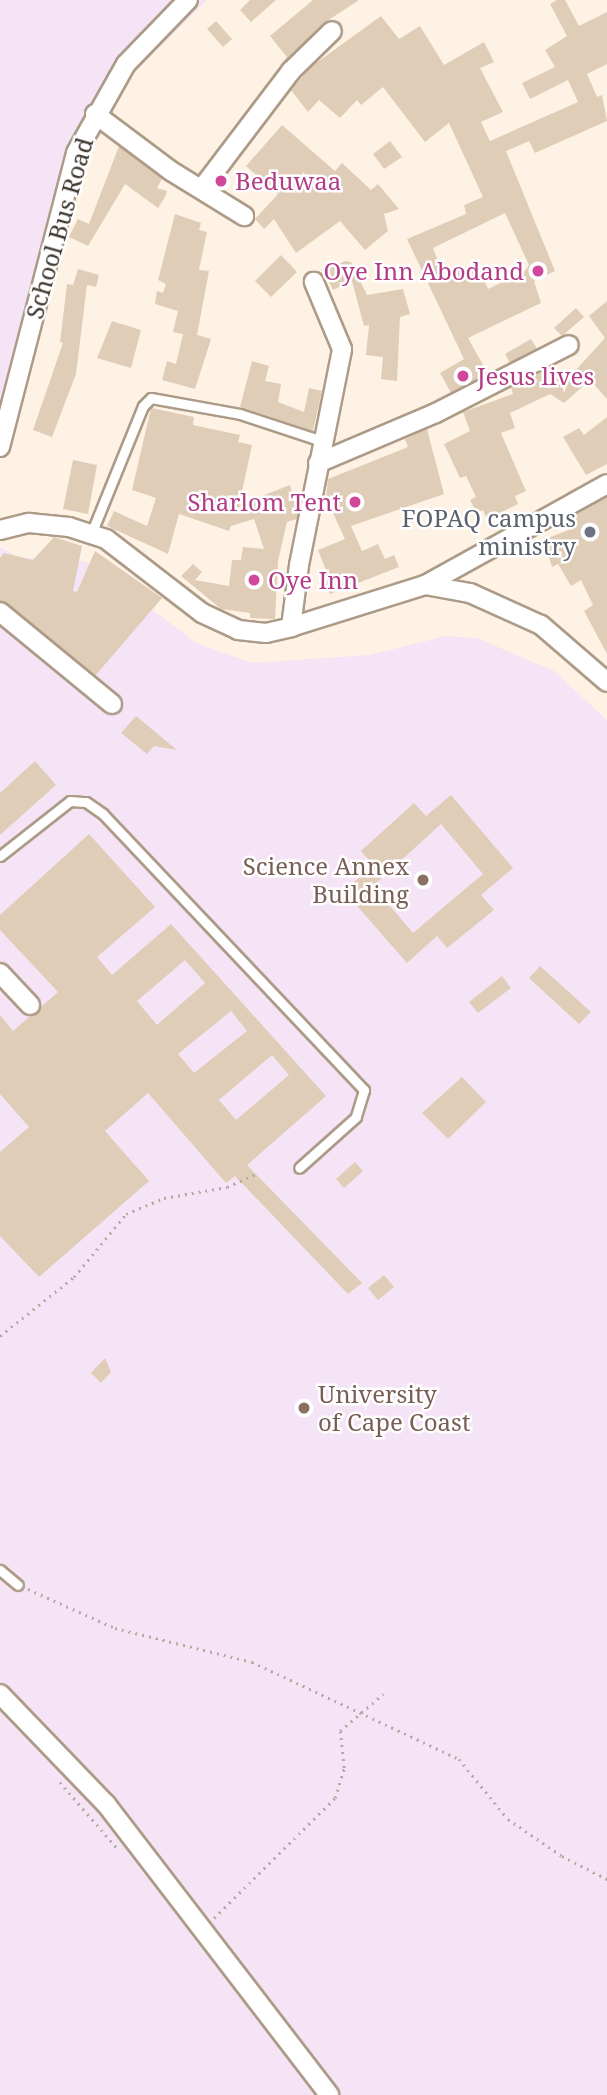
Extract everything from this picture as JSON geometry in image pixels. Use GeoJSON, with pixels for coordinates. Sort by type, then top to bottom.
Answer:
{"type":"FeatureCollection","features":[{"type":"Feature","properties":{"kind":"street","name":"School Bus Road"},"geometry":{"type":"LineString","coordinates":[[0,447],[76,153],[95,114],[125,64],[188,0]]}},
{"type":"Feature","properties":{"kind":"street"},"geometry":{"type":"LineString","coordinates":[[203,187],[291,71],[332,32]]}},
{"type":"Feature","properties":{"kind":"street"},"geometry":{"type":"LineString","coordinates":[[95,114],[171,172],[203,187],[244,216]]}},
{"type":"Feature","properties":{"kind":"street"},"geometry":{"type":"LineString","coordinates":[[291,627],[322,441],[342,349],[314,282]]}},
{"type":"Feature","properties":{"kind":"street"},"geometry":{"type":"LineString","coordinates":[[318,463],[436,413],[569,345]]}},
{"type":"Feature","properties":{"kind":"street"},"geometry":{"type":"LineString","coordinates":[[0,530],[29,523],[106,539],[202,613],[238,630],[266,633],[425,585],[607,484]]}},
{"type":"Feature","properties":{"kind":"street"},"geometry":{"type":"LineString","coordinates":[[425,585],[470,593],[541,625],[607,682]]}},
{"type":"Feature","properties":{"kind":"street"},"geometry":{"type":"LineString","coordinates":[[0,612],[112,704]]}},
{"type":"Feature","properties":{"kind":"street"},"geometry":{"type":"LineString","coordinates":[[0,974],[30,1004]]}},
{"type":"Feature","properties":{"kind":"street"},"geometry":{"type":"LineString","coordinates":[[0,1694],[106,1804],[204,1928],[329,2095]]}},
{"type":"Feature","properties":{"kind":"lane"},"geometry":{"type":"LineString","coordinates":[[91,534],[143,406],[150,398],[240,414],[322,441]]}},
{"type":"Feature","properties":{"kind":"lane"},"geometry":{"type":"LineString","coordinates":[[0,856],[70,801],[86,802],[112,824],[363,1090],[356,1117],[299,1168]]}},
{"type":"Feature","properties":{"kind":"lane"},"geometry":{"type":"LineString","coordinates":[[0,1570],[18,1585]]}},
{"type":"Feature","properties":{"kind":"path"},"geometry":{"type":"LineString","coordinates":[[0,1336],[74,1277],[126,1214],[164,1198],[227,1187],[258,1173]]}},
{"type":"Feature","properties":{"kind":"path"},"geometry":{"type":"LineString","coordinates":[[18,1585],[115,1628],[252,1662],[359,1715],[459,1759],[508,1819],[562,1856],[607,1879]]}},
{"type":"Feature","properties":{"kind":"path"},"geometry":{"type":"LineString","coordinates":[[204,1928],[335,1798],[344,1768],[340,1731],[383,1694]]}},
{"type":"Feature","properties":{"kind":"shaded area"},"geometry":{"type":"Polygon","coordinates":[[[0,0],[207,0],[76,130],[0,443],[0,0]]]}},
{"type":"Feature","properties":{"kind":"shaded area","name":"University of Cape Coast"},"geometry":{"type":"Polygon","coordinates":[[[0,547],[21,559],[63,556],[95,565],[196,643],[252,663],[370,655],[445,636],[477,638],[554,671],[607,720],[607,2095],[0,2095],[0,547]]]}},
{"type":"Feature","properties":{"kind":"building"},"geometry":{"type":"Polygon","coordinates":[[[250,0],[276,0],[251,22],[240,10],[250,0]]]}},
{"type":"Feature","properties":{"kind":"building"},"geometry":{"type":"Polygon","coordinates":[[[313,0],[359,0],[324,23],[273,76],[287,57],[270,36],[313,0]]]}},
{"type":"Feature","properties":{"kind":"building"},"geometry":{"type":"Polygon","coordinates":[[[565,0],[579,26],[607,12],[607,64],[587,74],[597,97],[602,95],[607,121],[535,153],[529,141],[506,151],[555,271],[534,281],[541,303],[468,338],[488,374],[451,393],[440,373],[464,359],[407,239],[466,214],[464,205],[483,197],[449,123],[425,142],[383,87],[361,105],[357,100],[340,118],[319,100],[308,112],[291,90],[312,66],[381,16],[399,39],[420,26],[444,65],[484,42],[494,62],[480,68],[503,112],[481,122],[490,141],[578,102],[568,80],[530,99],[522,83],[555,67],[545,50],[567,36],[550,4],[565,0]],[[505,213],[433,248],[444,276],[477,262],[488,289],[525,271],[529,265],[505,213]]]}},
{"type":"Feature","properties":{"kind":"building"},"geometry":{"type":"Polygon","coordinates":[[[216,21],[232,39],[223,47],[207,29],[216,21]]]}},
{"type":"Feature","properties":{"kind":"building"},"geometry":{"type":"Polygon","coordinates":[[[282,125],[335,171],[342,163],[371,190],[378,184],[399,209],[384,214],[388,231],[365,250],[340,221],[296,253],[274,219],[264,229],[255,219],[278,194],[246,166],[282,125]]]}},
{"type":"Feature","properties":{"kind":"building"},"geometry":{"type":"Polygon","coordinates":[[[390,141],[402,157],[384,169],[373,154],[390,141]]]}},
{"type":"Feature","properties":{"kind":"building"},"geometry":{"type":"Polygon","coordinates":[[[119,146],[162,179],[157,188],[167,191],[158,208],[125,184],[88,246],[69,237],[78,219],[89,224],[119,146]]]}},
{"type":"Feature","properties":{"kind":"building"},"geometry":{"type":"Polygon","coordinates":[[[175,214],[201,223],[199,230],[207,232],[199,270],[209,271],[197,335],[211,339],[195,389],[162,380],[167,361],[176,364],[183,334],[173,332],[178,311],[155,304],[157,291],[163,293],[166,284],[158,280],[175,214]]]}},
{"type":"Feature","properties":{"kind":"building"},"geometry":{"type":"Polygon","coordinates":[[[281,255],[297,272],[271,297],[255,281],[281,255]]]}},
{"type":"Feature","properties":{"kind":"building"},"geometry":{"type":"Polygon","coordinates":[[[345,261],[351,262],[367,295],[403,289],[410,314],[400,317],[397,381],[381,379],[383,357],[366,355],[369,325],[364,326],[352,281],[333,290],[324,271],[345,261]]]}},
{"type":"Feature","properties":{"kind":"building"},"geometry":{"type":"Polygon","coordinates":[[[78,269],[99,275],[96,287],[87,285],[76,374],[52,437],[33,430],[63,343],[60,342],[67,284],[73,285],[78,269]]]}},
{"type":"Feature","properties":{"kind":"building"},"geometry":{"type":"Polygon","coordinates":[[[607,301],[607,399],[590,380],[564,403],[550,394],[510,413],[515,428],[501,433],[526,491],[515,496],[518,504],[487,519],[483,510],[477,513],[470,500],[476,497],[466,476],[460,478],[444,444],[470,431],[463,412],[513,394],[511,388],[550,368],[563,384],[605,338],[589,316],[607,301]]]}},
{"type":"Feature","properties":{"kind":"building"},"geometry":{"type":"Polygon","coordinates":[[[576,308],[584,317],[562,336],[554,328],[576,308]]]}},
{"type":"Feature","properties":{"kind":"building"},"geometry":{"type":"Polygon","coordinates":[[[112,321],[141,330],[131,368],[97,358],[112,321]]]}},
{"type":"Feature","properties":{"kind":"building"},"geometry":{"type":"Polygon","coordinates":[[[531,339],[537,349],[510,363],[505,354],[531,339]]]}},
{"type":"Feature","properties":{"kind":"building"},"geometry":{"type":"Polygon","coordinates":[[[252,361],[269,366],[265,381],[281,384],[278,402],[304,412],[309,388],[322,391],[313,431],[240,407],[252,361]]]}},
{"type":"Feature","properties":{"kind":"building"},"geometry":{"type":"Polygon","coordinates":[[[151,408],[194,417],[193,425],[240,435],[238,442],[252,445],[239,505],[290,485],[298,513],[297,519],[287,522],[278,561],[275,619],[250,618],[250,613],[221,609],[181,576],[193,564],[202,572],[195,580],[229,586],[232,560],[241,560],[243,547],[264,549],[254,519],[231,526],[229,531],[179,514],[168,554],[107,526],[114,511],[147,526],[156,498],[132,490],[151,408]]]}},
{"type":"Feature","properties":{"kind":"building"},"geometry":{"type":"Polygon","coordinates":[[[607,417],[607,464],[586,475],[563,437],[579,428],[584,435],[607,417]]]}},
{"type":"Feature","properties":{"kind":"building"},"geometry":{"type":"Polygon","coordinates":[[[427,429],[444,494],[351,526],[362,551],[378,544],[385,559],[394,555],[399,567],[330,594],[323,577],[328,575],[318,550],[345,539],[326,498],[328,479],[408,447],[405,439],[427,429]]]}},
{"type":"Feature","properties":{"kind":"building"},"geometry":{"type":"Polygon","coordinates":[[[73,460],[97,465],[88,514],[63,509],[73,460]]]}},
{"type":"Feature","properties":{"kind":"building"},"geometry":{"type":"Polygon","coordinates":[[[607,497],[607,654],[584,611],[593,605],[581,580],[571,586],[558,564],[552,567],[543,540],[576,527],[572,517],[607,497]]]}},
{"type":"Feature","properties":{"kind":"building"},"geometry":{"type":"Polygon","coordinates":[[[54,537],[82,546],[73,591],[77,592],[95,551],[162,598],[95,676],[0,601],[0,558],[4,553],[33,560],[54,537]]]}},
{"type":"Feature","properties":{"kind":"building"},"geometry":{"type":"Polygon","coordinates":[[[136,716],[177,750],[154,746],[147,754],[121,733],[136,716]]]}},
{"type":"Feature","properties":{"kind":"building"},"geometry":{"type":"Polygon","coordinates":[[[35,761],[56,785],[0,835],[0,793],[35,761]]]}},
{"type":"Feature","properties":{"kind":"building"},"geometry":{"type":"Polygon","coordinates":[[[451,795],[513,868],[481,895],[494,910],[447,948],[437,936],[407,963],[344,891],[373,865],[361,851],[414,803],[426,816],[451,795]],[[441,824],[373,886],[413,933],[483,874],[441,824]]]}},
{"type":"Feature","properties":{"kind":"building"},"geometry":{"type":"Polygon","coordinates":[[[89,834],[155,907],[97,957],[112,975],[171,924],[326,1096],[247,1165],[362,1283],[348,1294],[235,1176],[226,1183],[148,1093],[105,1131],[149,1181],[39,1277],[0,1236],[0,1152],[29,1127],[0,1094],[0,1015],[13,1031],[58,992],[0,930],[0,915],[89,834]],[[185,960],[137,1001],[157,1025],[205,983],[185,960]],[[231,1011],[178,1054],[194,1073],[247,1031],[231,1011]],[[272,1055],[219,1100],[236,1120],[289,1075],[272,1055]]]}},
{"type":"Feature","properties":{"kind":"building"},"geometry":{"type":"Polygon","coordinates":[[[540,966],[591,1012],[579,1024],[529,978],[540,966]]]}},
{"type":"Feature","properties":{"kind":"building"},"geometry":{"type":"Polygon","coordinates":[[[502,976],[511,988],[478,1013],[469,1002],[502,976]]]}},
{"type":"Feature","properties":{"kind":"building"},"geometry":{"type":"Polygon","coordinates":[[[462,1077],[486,1102],[448,1139],[422,1113],[462,1077]]]}},
{"type":"Feature","properties":{"kind":"building"},"geometry":{"type":"Polygon","coordinates":[[[355,1162],[363,1171],[344,1188],[336,1179],[355,1162]]]}},
{"type":"Feature","properties":{"kind":"building"},"geometry":{"type":"Polygon","coordinates":[[[384,1275],[394,1287],[378,1300],[368,1288],[384,1275]]]}},
{"type":"Feature","properties":{"kind":"building"},"geometry":{"type":"Polygon","coordinates":[[[105,1358],[111,1372],[101,1383],[91,1373],[105,1358]]]}},
{"type":"Feature","properties":{"kind":"place","name":"Beduwaa"},"geometry":{"type":"Point","coordinates":[221,181]}},
{"type":"Feature","properties":{"kind":"place","name":"Oye Inn Abodand"},"geometry":{"type":"Point","coordinates":[538,271]}},
{"type":"Feature","properties":{"kind":"place","name":"Jesus lives"},"geometry":{"type":"Point","coordinates":[463,376]}},
{"type":"Feature","properties":{"kind":"place","name":"Sharlom Tent"},"geometry":{"type":"Point","coordinates":[355,502]}},
{"type":"Feature","properties":{"kind":"place","name":"FOPAQ campus ministry"},"geometry":{"type":"Point","coordinates":[590,532]}},
{"type":"Feature","properties":{"kind":"place","name":"Oye Inn"},"geometry":{"type":"Point","coordinates":[254,580]}},
{"type":"Feature","properties":{"kind":"place","name":"Science Annex Building"},"geometry":{"type":"Point","coordinates":[423,880]}},
{"type":"Feature","properties":{"kind":"place","name":"University of Cape Coast"},"geometry":{"type":"Point","coordinates":[304,1408]}}]}
